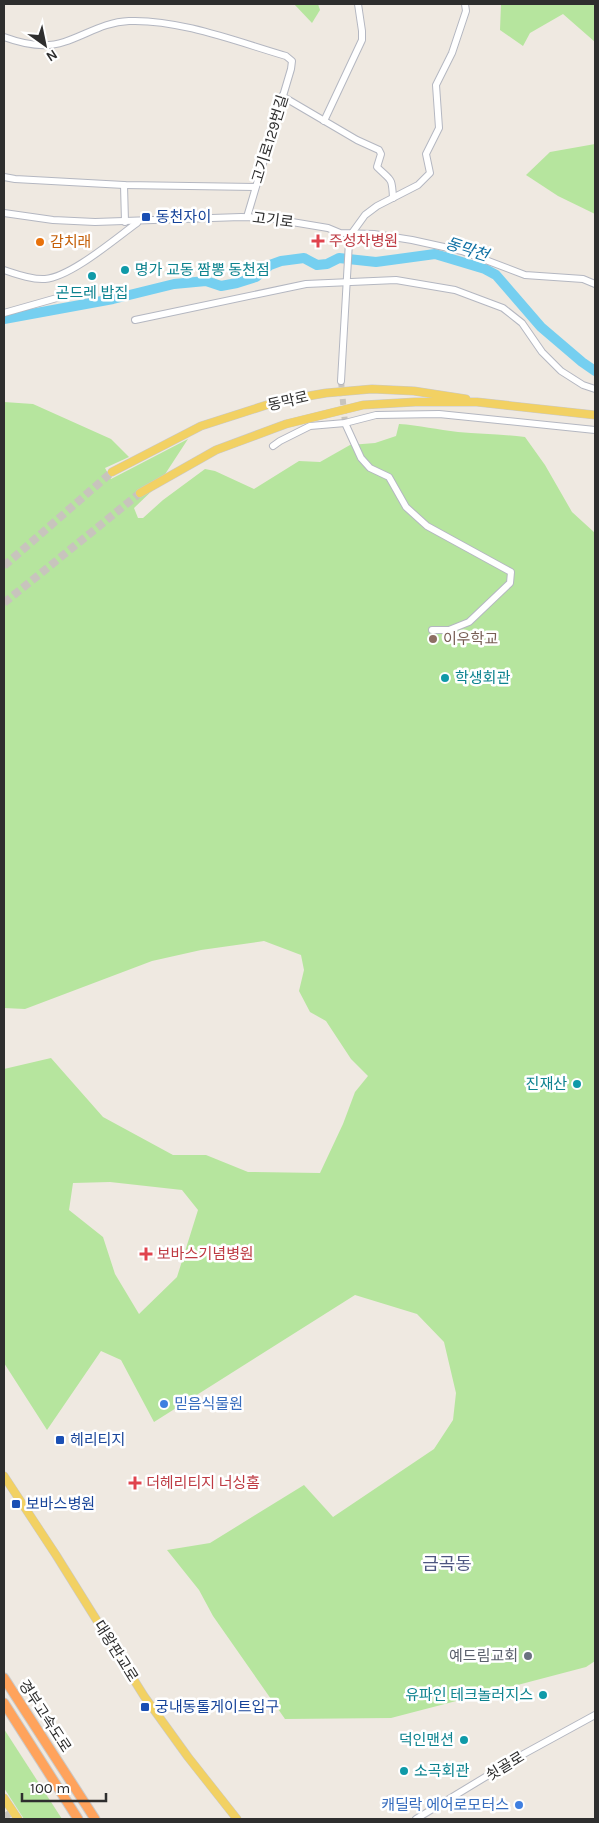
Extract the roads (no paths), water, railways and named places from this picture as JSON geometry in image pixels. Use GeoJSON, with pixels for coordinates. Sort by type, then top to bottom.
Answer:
{"type":"FeatureCollection","features":[{"type":"Feature","properties":{"kind":"highway","name":"경부고속도로"},"geometry":{"type":"LineString","coordinates":[[4,1678],[95,1819]]}},
{"type":"Feature","properties":{"kind":"highway","name":"경부고속도로"},"geometry":{"type":"LineString","coordinates":[[4,1703],[78,1819]]}},
{"type":"Feature","properties":{"kind":"main road","name":"동막로"},"geometry":{"type":"LineString","coordinates":[[112,472],[201,426],[279,401],[326,392],[372,389],[414,390],[477,402],[595,415]]}},
{"type":"Feature","properties":{"kind":"main road","name":"동막로"},"geometry":{"type":"LineString","coordinates":[[140,493],[216,450],[286,424],[363,406],[415,402],[477,402]]}},
{"type":"Feature","properties":{"kind":"main road","name":"대왕판교로"},"geometry":{"type":"LineString","coordinates":[[4,1476],[144,1696],[188,1757],[237,1819]]}},
{"type":"Feature","properties":{"kind":"main road"},"geometry":{"type":"LineString","coordinates":[[4,1798],[18,1819]]}},
{"type":"Feature","properties":{"kind":"street"},"geometry":{"type":"LineString","coordinates":[[324,121],[362,40],[358,4]]}},
{"type":"Feature","properties":{"kind":"street"},"geometry":{"type":"LineString","coordinates":[[341,380],[349,242],[352,233],[365,215],[377,206],[418,186],[430,173],[426,154],[439,128],[436,85],[452,53],[466,11],[465,4]]}},
{"type":"Feature","properties":{"kind":"street","name":"고기로129번길"},"geometry":{"type":"LineString","coordinates":[[4,38],[35,46],[49,45],[62,43],[114,23],[151,21],[183,26],[286,56],[292,61],[291,69],[247,217]]}},
{"type":"Feature","properties":{"kind":"street"},"geometry":{"type":"LineString","coordinates":[[282,96],[357,140],[379,150],[381,154],[377,167],[390,178],[393,184],[393,198]]}},
{"type":"Feature","properties":{"kind":"street"},"geometry":{"type":"LineString","coordinates":[[4,177],[124,185],[255,187]]}},
{"type":"Feature","properties":{"kind":"street"},"geometry":{"type":"LineString","coordinates":[[124,185],[124,222]]}},
{"type":"Feature","properties":{"kind":"street","name":"고기로"},"geometry":{"type":"LineString","coordinates":[[4,213],[67,221],[138,222],[247,217],[282,220],[328,228],[340,233],[412,240],[462,251],[525,275],[583,279],[595,284]]}},
{"type":"Feature","properties":{"kind":"street"},"geometry":{"type":"LineString","coordinates":[[4,270],[19,275],[46,279],[65,272],[94,255],[138,222]]}},
{"type":"Feature","properties":{"kind":"street"},"geometry":{"type":"LineString","coordinates":[[136,320],[306,284],[396,280],[454,290],[504,308],[522,322],[542,352],[561,371],[583,385],[595,389]]}},
{"type":"Feature","properties":{"kind":"street"},"geometry":{"type":"LineString","coordinates":[[4,313],[85,290]]}},
{"type":"Feature","properties":{"kind":"street"},"geometry":{"type":"LineString","coordinates":[[273,446],[310,426],[345,423],[376,415],[439,414],[595,430]]}},
{"type":"Feature","properties":{"kind":"street"},"geometry":{"type":"LineString","coordinates":[[345,423],[361,458],[370,468],[389,477],[406,506],[427,526],[511,572],[510,583],[469,622],[449,630],[432,630]]}},
{"type":"Feature","properties":{"kind":"street","name":"쇳골로"},"geometry":{"type":"LineString","coordinates":[[416,1819],[520,1756],[595,1715]]}},
{"type":"Feature","properties":{"kind":"waterway","name":"동막천"},"geometry":{"type":"LineString","coordinates":[[4,319],[113,299],[174,284],[206,281],[221,286],[237,283],[256,277],[270,265],[281,261],[304,258],[317,265],[327,264],[339,258],[376,262],[435,254],[485,269],[496,275],[541,327],[595,371]]}},
{"type":"Feature","properties":{"kind":"tunnel"},"geometry":{"type":"LineString","coordinates":[[341,381],[345,423]]}},
{"type":"Feature","properties":{"kind":"tunnel"},"geometry":{"type":"LineString","coordinates":[[4,566],[112,472]]}},
{"type":"Feature","properties":{"kind":"tunnel"},"geometry":{"type":"LineString","coordinates":[[4,603],[140,493]]}},
{"type":"Feature","properties":{"kind":"tunnel"},"geometry":{"type":"LineString","coordinates":[[4,1813],[8,1819]]}},
{"type":"Feature","properties":{"kind":"place","name":"동천자이"},"geometry":{"type":"Point","coordinates":[146,217]}},
{"type":"Feature","properties":{"kind":"place","name":"주성차병원"},"geometry":{"type":"Point","coordinates":[318,241]}},
{"type":"Feature","properties":{"kind":"place","name":"감치래"},"geometry":{"type":"Point","coordinates":[40,242]}},
{"type":"Feature","properties":{"kind":"place","name":"명가 교동 짬뽕 동천점"},"geometry":{"type":"Point","coordinates":[125,270]}},
{"type":"Feature","properties":{"kind":"place","name":"곤드레 밥집"},"geometry":{"type":"Point","coordinates":[92,276]}},
{"type":"Feature","properties":{"kind":"place","name":"이우학교"},"geometry":{"type":"Point","coordinates":[433,639]}},
{"type":"Feature","properties":{"kind":"place","name":"학생회관"},"geometry":{"type":"Point","coordinates":[445,678]}},
{"type":"Feature","properties":{"kind":"place","name":"진재산"},"geometry":{"type":"Point","coordinates":[577,1084]}},
{"type":"Feature","properties":{"kind":"place","name":"보바스기념병원"},"geometry":{"type":"Point","coordinates":[146,1254]}},
{"type":"Feature","properties":{"kind":"place","name":"믿음식물원"},"geometry":{"type":"Point","coordinates":[164,1404]}},
{"type":"Feature","properties":{"kind":"place","name":"헤리티지"},"geometry":{"type":"Point","coordinates":[60,1440]}},
{"type":"Feature","properties":{"kind":"place","name":"더헤리티지 너싱홈"},"geometry":{"type":"Point","coordinates":[135,1483]}},
{"type":"Feature","properties":{"kind":"place","name":"보바스병원"},"geometry":{"type":"Point","coordinates":[16,1504]}},
{"type":"Feature","properties":{"kind":"place","name":"예드림교회"},"geometry":{"type":"Point","coordinates":[528,1656]}},
{"type":"Feature","properties":{"kind":"place","name":"유파인 테크놀러지스"},"geometry":{"type":"Point","coordinates":[543,1695]}},
{"type":"Feature","properties":{"kind":"place","name":"궁내동톨게이트입구"},"geometry":{"type":"Point","coordinates":[145,1707]}},
{"type":"Feature","properties":{"kind":"place","name":"덕인맨션"},"geometry":{"type":"Point","coordinates":[464,1740]}},
{"type":"Feature","properties":{"kind":"place","name":"소곡회관"},"geometry":{"type":"Point","coordinates":[404,1771]}},
{"type":"Feature","properties":{"kind":"place","name":"캐딜락 에어로모터스"},"geometry":{"type":"Point","coordinates":[519,1805]}},
{"type":"Feature","properties":{"kind":"district","name":"금곡동"},"geometry":{"type":"Point","coordinates":[447,1564]}}]}
